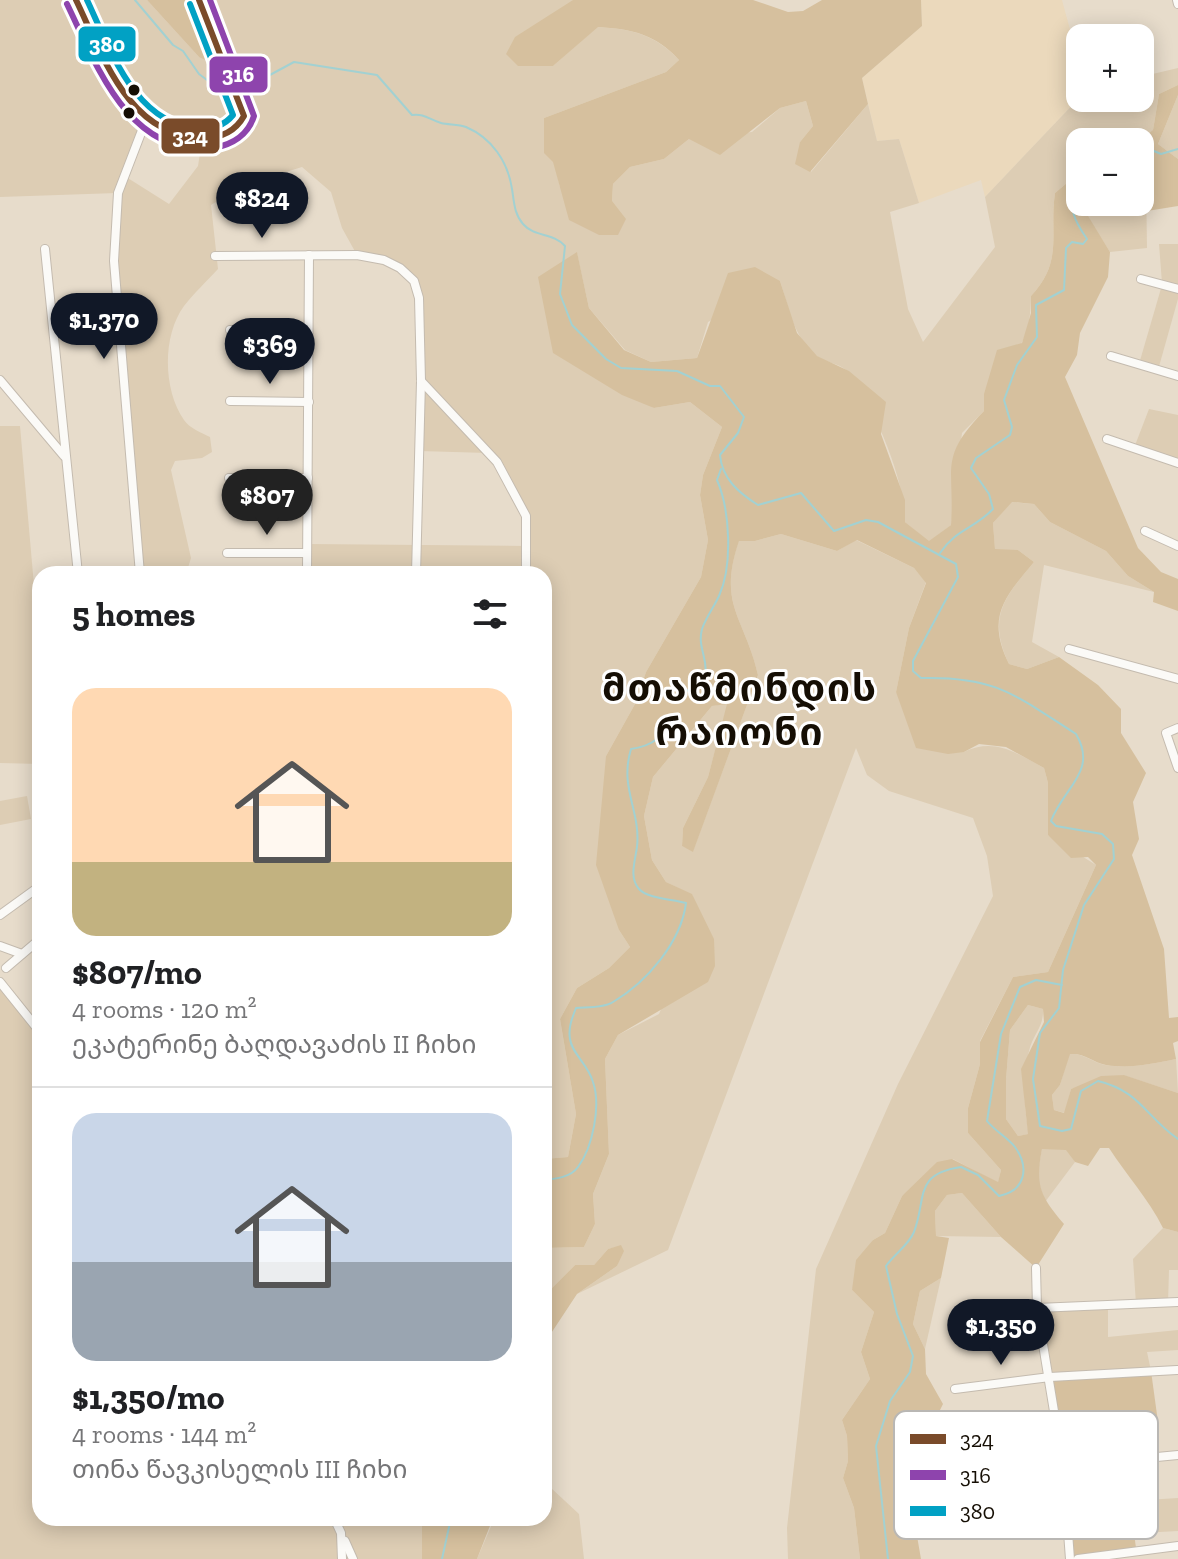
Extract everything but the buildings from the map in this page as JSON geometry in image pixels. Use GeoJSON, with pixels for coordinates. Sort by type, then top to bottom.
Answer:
{"type":"FeatureCollection","features":[{"type":"Feature","properties":{"kind":"main road"},"geometry":{"type":"LineString","coordinates":[[76,0],[112,70],[146,120],[181,138],[222,136],[236,129],[244,116],[199,0]]}},
{"type":"Feature","properties":{"kind":"street"},"geometry":{"type":"LineString","coordinates":[[139,566],[114,261],[118,193],[146,120]]}},
{"type":"Feature","properties":{"kind":"street"},"geometry":{"type":"LineString","coordinates":[[45,249],[77,566]]}},
{"type":"Feature","properties":{"kind":"street"},"geometry":{"type":"LineString","coordinates":[[307,566],[309,255]]}},
{"type":"Feature","properties":{"kind":"street"},"geometry":{"type":"LineString","coordinates":[[215,256],[357,255],[384,260],[400,268],[414,281],[419,298],[421,381],[416,566]]}},
{"type":"Feature","properties":{"kind":"street"},"geometry":{"type":"LineString","coordinates":[[1141,279],[1178,289]]}},
{"type":"Feature","properties":{"kind":"street"},"geometry":{"type":"LineString","coordinates":[[230,330],[308,332]]}},
{"type":"Feature","properties":{"kind":"street"},"geometry":{"type":"LineString","coordinates":[[1111,356],[1178,376]]}},
{"type":"Feature","properties":{"kind":"street"},"geometry":{"type":"LineString","coordinates":[[0,380],[65,458]]}},
{"type":"Feature","properties":{"kind":"street"},"geometry":{"type":"LineString","coordinates":[[421,381],[497,462],[526,516],[526,566]]}},
{"type":"Feature","properties":{"kind":"street"},"geometry":{"type":"LineString","coordinates":[[230,401],[309,402]]}},
{"type":"Feature","properties":{"kind":"street"},"geometry":{"type":"LineString","coordinates":[[1107,439],[1178,463]]}},
{"type":"Feature","properties":{"kind":"street"},"geometry":{"type":"LineString","coordinates":[[229,478],[308,478]]}},
{"type":"Feature","properties":{"kind":"street"},"geometry":{"type":"LineString","coordinates":[[1145,531],[1178,546]]}},
{"type":"Feature","properties":{"kind":"street"},"geometry":{"type":"LineString","coordinates":[[227,553],[307,553]]}},
{"type":"Feature","properties":{"kind":"street"},"geometry":{"type":"LineString","coordinates":[[1069,649],[1178,679]]}},
{"type":"Feature","properties":{"kind":"street"},"geometry":{"type":"LineString","coordinates":[[1178,728],[1166,733],[1178,768]]}},
{"type":"Feature","properties":{"kind":"street"},"geometry":{"type":"LineString","coordinates":[[0,915],[32,892]]}},
{"type":"Feature","properties":{"kind":"street"},"geometry":{"type":"LineString","coordinates":[[0,946],[22,954]]}},
{"type":"Feature","properties":{"kind":"street"},"geometry":{"type":"LineString","coordinates":[[6,968],[32,946]]}},
{"type":"Feature","properties":{"kind":"street"},"geometry":{"type":"LineString","coordinates":[[0,982],[32,1022]]}},
{"type":"Feature","properties":{"kind":"street"},"geometry":{"type":"LineString","coordinates":[[1036,1268],[1037,1308],[1055,1411]]}},
{"type":"Feature","properties":{"kind":"street"},"geometry":{"type":"LineString","coordinates":[[1037,1308],[1178,1302]]}},
{"type":"Feature","properties":{"kind":"street"},"geometry":{"type":"LineString","coordinates":[[955,1389],[1050,1377],[1177,1370]]}},
{"type":"Feature","properties":{"kind":"street"},"geometry":{"type":"LineString","coordinates":[[1158,1457],[1178,1455]]}},
{"type":"Feature","properties":{"kind":"street"},"geometry":{"type":"LineString","coordinates":[[338,1526],[353,1559]]}},
{"type":"Feature","properties":{"kind":"street"},"geometry":{"type":"LineString","coordinates":[[341,1533],[342,1559]]}},
{"type":"Feature","properties":{"kind":"street"},"geometry":{"type":"LineString","coordinates":[[1068,1539],[1070,1559]]}},
{"type":"Feature","properties":{"kind":"street"},"geometry":{"type":"LineString","coordinates":[[1078,1559],[1178,1546]]}},
{"type":"Feature","properties":{"kind":"shaded area"},"geometry":{"type":"Polygon","coordinates":[[[0,0],[69,0],[104,70],[130,101],[72,0],[147,0],[199,57],[199,0],[573,0],[553,66],[597,27],[642,34],[661,44],[679,60],[666,72],[544,118],[560,187],[612,201],[613,184],[630,167],[664,159],[689,139],[752,132],[780,108],[806,101],[813,126],[800,142],[811,172],[868,104],[877,141],[899,139],[919,203],[890,212],[908,309],[923,342],[995,247],[985,197],[1066,112],[1154,112],[1154,74],[1178,68],[1178,85],[1159,94],[1153,128],[1066,128],[1066,184],[1055,193],[1052,259],[1048,271],[1031,296],[1026,334],[1020,346],[991,384],[984,411],[962,433],[951,525],[929,542],[905,522],[894,466],[869,405],[847,371],[818,357],[803,342],[780,281],[708,322],[697,358],[651,362],[625,350],[589,308],[577,253],[554,353],[654,408],[690,402],[722,427],[703,475],[700,495],[708,540],[701,577],[646,672],[635,704],[606,756],[619,930],[630,947],[609,968],[577,988],[560,1019],[576,1114],[568,1157],[552,1158],[552,566],[307,566],[307,544],[526,546],[526,516],[488,453],[419,451],[419,298],[415,287],[396,268],[357,255],[342,228],[331,192],[302,167],[243,185],[211,205],[218,269],[188,301],[177,318],[168,363],[177,408],[189,425],[210,437],[212,452],[202,458],[175,461],[171,470],[191,558],[188,566],[139,566],[117,315],[117,193],[0,197],[0,0]],[[146,121],[123,175],[169,204],[198,166],[202,140],[146,121]]]}},
{"type":"Feature","properties":{"kind":"shaded area"},"geometry":{"type":"Polygon","coordinates":[[[147,0],[199,0],[223,68],[199,57],[147,0]]]}},
{"type":"Feature","properties":{"kind":"shaded area"},"geometry":{"type":"Polygon","coordinates":[[[573,0],[753,0],[788,12],[803,11],[822,0],[921,0],[922,26],[862,78],[868,104],[810,172],[795,164],[800,142],[813,126],[806,101],[780,108],[720,155],[689,139],[664,159],[630,167],[613,184],[612,201],[626,219],[618,235],[599,235],[569,220],[553,162],[544,153],[544,118],[666,72],[679,60],[661,44],[642,34],[598,27],[553,66],[518,66],[506,54],[515,37],[573,0]]]}},
{"type":"Feature","properties":{"kind":"shaded area"},"geometry":{"type":"Polygon","coordinates":[[[921,0],[1062,0],[1069,24],[1066,24],[1066,112],[985,197],[981,180],[919,203],[899,139],[877,141],[862,78],[922,26],[921,0]]]}},
{"type":"Feature","properties":{"kind":"shaded area"},"geometry":{"type":"Polygon","coordinates":[[[1178,85],[1178,95],[1158,144],[1178,159],[1178,206],[1154,210],[1153,128],[1159,94],[1178,85]]]}},
{"type":"Feature","properties":{"kind":"shaded area"},"geometry":{"type":"Polygon","coordinates":[[[1178,95],[1178,159],[1158,144],[1178,95]]]}},
{"type":"Feature","properties":{"kind":"shaded area"},"geometry":{"type":"Polygon","coordinates":[[[1066,184],[1066,216],[1088,216],[1110,252],[1108,277],[1080,333],[1077,355],[1065,377],[1138,548],[1161,572],[1178,579],[1178,611],[1153,602],[1154,592],[1128,576],[1106,551],[1050,522],[1034,504],[1012,502],[993,523],[995,549],[1018,550],[1034,562],[1007,598],[999,621],[999,633],[1009,664],[1027,669],[1059,657],[1098,685],[1121,709],[1121,733],[1146,773],[1133,802],[1139,839],[1132,855],[1164,949],[1169,1018],[1178,1017],[1178,1041],[1173,1043],[1176,1059],[1141,1065],[1106,1065],[1070,1054],[1060,1085],[1052,1095],[1054,1110],[1064,1113],[1071,1089],[1101,1076],[1124,1075],[1178,1093],[1178,1232],[1163,1228],[1109,1148],[1100,1148],[1088,1166],[1075,1162],[1066,1150],[1042,1149],[1039,1172],[1041,1190],[1064,1224],[1036,1268],[1001,1237],[962,1193],[947,1195],[935,1211],[936,1236],[949,1238],[941,1278],[920,1291],[913,1324],[925,1349],[926,1374],[943,1404],[940,1411],[894,1411],[894,1539],[918,1539],[921,1559],[860,1559],[854,1508],[843,1478],[848,1461],[847,1436],[842,1420],[870,1379],[861,1352],[874,1312],[852,1290],[856,1260],[873,1240],[885,1233],[902,1196],[937,1162],[952,1159],[998,1182],[1001,1170],[968,1133],[968,1108],[980,1064],[980,1042],[1013,977],[1048,972],[1096,865],[1088,857],[1071,858],[1048,835],[1048,783],[1044,768],[1006,747],[979,744],[964,752],[948,754],[916,748],[896,692],[909,628],[926,583],[914,568],[857,540],[837,551],[781,534],[755,541],[739,541],[733,563],[732,597],[758,675],[693,852],[682,846],[683,828],[708,777],[727,704],[712,706],[653,777],[644,816],[652,860],[666,882],[692,894],[714,939],[715,966],[708,982],[618,1035],[605,1059],[609,1154],[593,1194],[595,1224],[584,1247],[552,1248],[552,1158],[568,1157],[576,1114],[560,1019],[577,988],[609,968],[630,947],[619,930],[596,865],[606,756],[635,704],[646,672],[701,577],[708,540],[700,495],[703,475],[722,427],[690,402],[654,408],[622,395],[553,353],[538,277],[577,252],[589,308],[624,350],[651,362],[697,358],[728,273],[755,267],[780,281],[797,333],[817,356],[849,371],[886,402],[881,434],[905,500],[905,522],[929,541],[951,525],[954,452],[984,411],[984,394],[997,350],[1022,343],[1031,313],[1031,296],[1048,271],[1053,247],[1055,193],[1066,184]],[[1028,1005],[1010,1030],[1006,1080],[1006,1119],[1018,1136],[1028,1134],[1021,1069],[1044,1022],[1043,1009],[1028,1005]]]}},
{"type":"Feature","properties":{"kind":"shaded area"},"geometry":{"type":"Polygon","coordinates":[[[1087,216],[1147,216],[1147,248],[1110,252],[1087,216]]]}},
{"type":"Feature","properties":{"kind":"shaded area"},"geometry":{"type":"Polygon","coordinates":[[[1159,244],[1178,244],[1178,287],[1162,283],[1159,244]]]}},
{"type":"Feature","properties":{"kind":"shaded area"},"geometry":{"type":"Polygon","coordinates":[[[1162,285],[1178,289],[1178,299],[1158,370],[1139,364],[1162,285]]]}},
{"type":"Feature","properties":{"kind":"shaded area"},"geometry":{"type":"Polygon","coordinates":[[[1149,409],[1178,415],[1178,463],[1134,448],[1149,409]]]}},
{"type":"Feature","properties":{"kind":"shaded area"},"geometry":{"type":"Polygon","coordinates":[[[0,426],[20,426],[32,566],[32,764],[0,763],[0,426]]]}},
{"type":"Feature","properties":{"kind":"shaded area"},"geometry":{"type":"Polygon","coordinates":[[[1011,502],[1034,504],[1050,522],[1106,551],[1128,576],[1154,592],[1044,565],[1032,642],[1059,657],[1027,669],[1009,664],[999,633],[999,621],[1007,598],[1034,562],[1018,550],[995,550],[993,523],[1011,502]]]}},
{"type":"Feature","properties":{"kind":"shaded area"},"geometry":{"type":"Polygon","coordinates":[[[781,534],[837,551],[856,540],[914,568],[926,582],[909,628],[896,692],[964,752],[985,746],[1005,749],[1044,768],[1048,783],[1048,835],[1096,865],[1048,972],[1013,977],[980,1041],[980,1064],[968,1108],[968,1133],[1001,1170],[998,1183],[953,1159],[902,1196],[885,1233],[873,1240],[852,1290],[874,1312],[861,1352],[870,1379],[842,1420],[847,1436],[848,1461],[843,1478],[854,1508],[860,1559],[788,1559],[787,1528],[816,1269],[898,1084],[993,896],[987,856],[973,818],[889,791],[867,775],[856,748],[668,1250],[577,1294],[617,1266],[621,1246],[608,1249],[594,1265],[575,1265],[552,1288],[552,1248],[584,1247],[595,1224],[593,1194],[609,1154],[605,1059],[618,1035],[659,1014],[701,917],[692,895],[666,882],[652,860],[644,816],[653,777],[712,706],[728,703],[708,777],[683,828],[682,846],[693,851],[758,675],[735,610],[731,581],[739,540],[755,541],[781,534]]]}},
{"type":"Feature","properties":{"kind":"shaded area"},"geometry":{"type":"Polygon","coordinates":[[[27,796],[31,819],[0,825],[0,801],[27,796]]]}},
{"type":"Feature","properties":{"kind":"shaded area"},"geometry":{"type":"Polygon","coordinates":[[[0,982],[32,1022],[32,1526],[422,1526],[422,1559],[0,1559],[0,982]]]}},
{"type":"Feature","properties":{"kind":"shaded area"},"geometry":{"type":"Polygon","coordinates":[[[1028,1005],[1043,1009],[1043,1015],[1025,1071],[1029,1134],[1018,1136],[1006,1119],[1006,1080],[1010,1030],[1028,1005]]]}},
{"type":"Feature","properties":{"kind":"shaded area"},"geometry":{"type":"Polygon","coordinates":[[[1069,1054],[1114,1066],[1176,1059],[1178,1093],[1123,1075],[1071,1089],[1065,1113],[1054,1110],[1052,1095],[1060,1085],[1069,1054]]]}},
{"type":"Feature","properties":{"kind":"shaded area"},"geometry":{"type":"Polygon","coordinates":[[[1042,1148],[1067,1149],[1075,1162],[1045,1202],[1037,1177],[1042,1148]]]}},
{"type":"Feature","properties":{"kind":"shaded area"},"geometry":{"type":"Polygon","coordinates":[[[962,1193],[1001,1237],[936,1236],[935,1211],[947,1195],[962,1193]]]}},
{"type":"Feature","properties":{"kind":"shaded area"},"geometry":{"type":"Polygon","coordinates":[[[1163,1228],[1178,1232],[1178,1270],[1169,1270],[1168,1303],[1136,1304],[1133,1259],[1163,1228]]]}},
{"type":"Feature","properties":{"kind":"shaded area"},"geometry":{"type":"Polygon","coordinates":[[[621,1245],[624,1251],[617,1266],[577,1294],[552,1332],[552,1288],[575,1265],[594,1265],[608,1249],[621,1245]]]}},
{"type":"Feature","properties":{"kind":"shaded area"},"geometry":{"type":"Polygon","coordinates":[[[941,1278],[925,1349],[913,1324],[920,1291],[941,1278]]]}},
{"type":"Feature","properties":{"kind":"shaded area"},"geometry":{"type":"Polygon","coordinates":[[[1108,1305],[1108,1337],[1178,1330],[1178,1350],[1147,1352],[1151,1371],[1050,1377],[1037,1308],[1108,1305]]]}},
{"type":"Feature","properties":{"kind":"shaded area"},"geometry":{"type":"Polygon","coordinates":[[[1151,1371],[1156,1411],[1054,1411],[1050,1377],[1151,1371]]]}},
{"type":"Feature","properties":{"kind":"shaded area"},"geometry":{"type":"Polygon","coordinates":[[[552,1489],[579,1514],[584,1559],[477,1559],[491,1526],[552,1526],[552,1489]]]}},
{"type":"Feature","properties":{"kind":"shaded area"},"geometry":{"type":"Polygon","coordinates":[[[1178,1498],[1178,1531],[1158,1532],[1158,1499],[1178,1498]]]}},
{"type":"Feature","properties":{"kind":"shaded area"},"geometry":{"type":"Polygon","coordinates":[[[422,1526],[490,1526],[477,1559],[422,1559],[422,1526]]]}},
{"type":"Feature","properties":{"kind":"shaded area"},"geometry":{"type":"Polygon","coordinates":[[[1069,1539],[1135,1539],[1136,1548],[1073,1558],[1069,1539]]]}},
{"type":"Feature","properties":{"kind":"waterway"},"geometry":{"type":"LineString","coordinates":[[135,0],[173,45],[183,51],[199,74],[211,83],[224,82]]}},
{"type":"Feature","properties":{"kind":"waterway"},"geometry":{"type":"LineString","coordinates":[[234,82],[268,76],[294,62],[377,75],[412,115],[463,126],[484,138],[503,160],[520,220],[533,231],[565,246],[560,294],[572,325],[606,359],[621,368],[677,371],[710,386],[720,386],[744,417],[738,433],[720,455],[724,471],[738,490],[758,505],[801,493],[834,531],[866,520],[878,522],[956,564],[958,577],[913,661],[913,671],[921,678],[968,680],[1004,691],[1076,734],[1082,747],[1081,769],[1051,821],[1056,826],[1102,834],[1113,844],[1114,859],[1084,905],[1063,970],[1059,1008],[1040,1033],[1033,1079],[1040,1126],[1062,1131],[1071,1129],[1081,1091],[1098,1081],[1124,1091],[1178,1139]]}},
{"type":"Feature","properties":{"kind":"waterway"},"geometry":{"type":"LineString","coordinates":[[1154,151],[1161,154],[1178,149]]}},
{"type":"Feature","properties":{"kind":"waterway"},"geometry":{"type":"LineString","coordinates":[[940,553],[952,539],[993,509],[989,494],[971,468],[976,458],[1010,435],[1012,427],[1004,400],[1017,365],[1037,337],[1036,305],[1064,290],[1066,248],[1072,242],[1083,244],[1087,239],[1075,216]]}},
{"type":"Feature","properties":{"kind":"waterway"},"geometry":{"type":"LineString","coordinates":[[679,697],[705,677],[702,629],[719,596],[726,569],[727,522],[717,480],[721,469]]}},
{"type":"Feature","properties":{"kind":"waterway"},"geometry":{"type":"LineString","coordinates":[[552,1179],[575,1170],[588,1149],[594,1126],[596,1102],[593,1082],[570,1039],[576,1008],[609,1004],[638,984],[670,946],[683,918],[686,903],[648,895],[639,889],[634,880],[637,834],[627,776],[631,749],[657,739],[671,716]]}},
{"type":"Feature","properties":{"kind":"waterway"},"geometry":{"type":"LineString","coordinates":[[888,1559],[876,1446],[890,1401],[910,1372],[913,1356],[897,1314],[886,1266],[914,1232],[924,1189],[935,1175],[961,1167],[978,1175],[999,1196],[1019,1184],[1023,1170],[1020,1155],[987,1121],[1001,1034],[1020,987],[1036,980],[1062,985]]}},
{"type":"Feature","properties":{"kind":"waterway"},"geometry":{"type":"LineString","coordinates":[[442,1559],[449,1526]]}},
{"type":"Feature","properties":{"kind":"transit line","name":"324"},"geometry":{"type":"LineString","coordinates":[[76,0],[109,68],[137,109],[156,124],[177,134],[210,138],[232,130],[244,116],[199,0]]}},
{"type":"Feature","properties":{"kind":"transit line","name":"380"},"geometry":{"type":"LineString","coordinates":[[87,0],[116,62],[142,100],[178,124],[214,127],[233,115],[190,4]]}},
{"type":"Feature","properties":{"kind":"transit line","name":"316"},"geometry":{"type":"LineString","coordinates":[[67,4],[104,79],[138,123],[159,138],[184,147],[213,148],[238,138],[248,129],[254,116],[210,0]]}},
{"type":"Feature","properties":{"kind":"district","name":"მთაწმინდის რაიონი"},"geometry":{"type":"Point","coordinates":[740,710]}}]}
